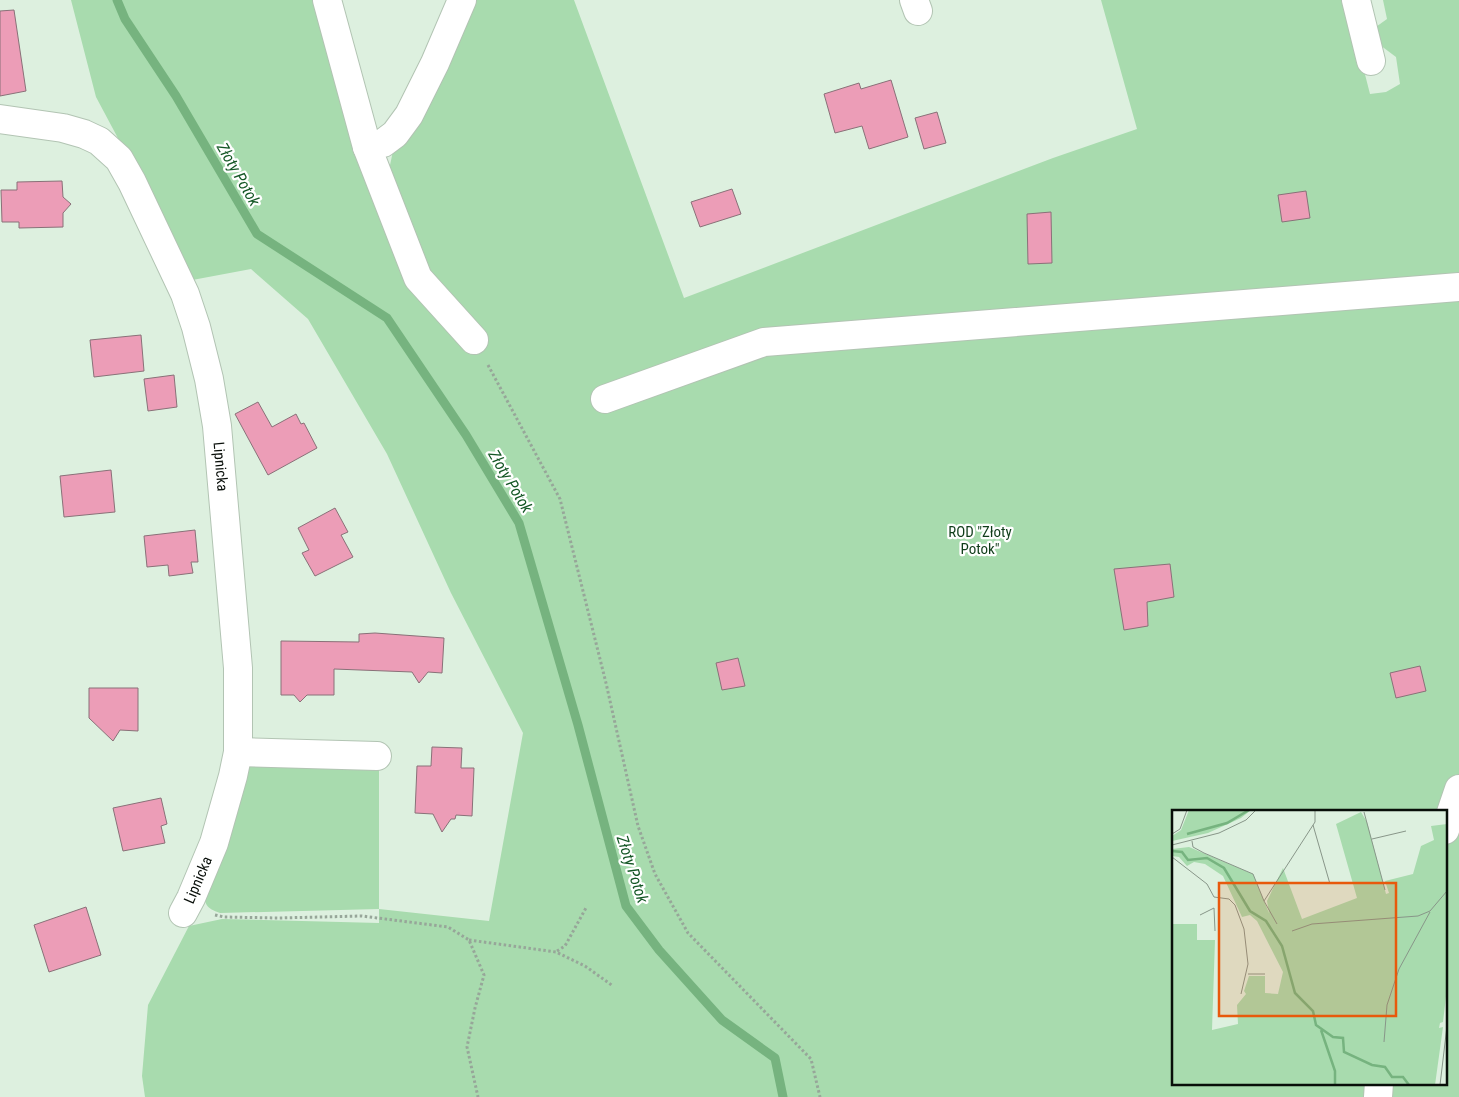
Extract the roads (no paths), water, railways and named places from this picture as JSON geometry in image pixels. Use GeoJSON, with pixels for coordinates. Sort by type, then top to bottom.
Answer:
{"type":"FeatureCollection","features":[{"type":"Feature","properties":{"kind":"street"},"geometry":{"type":"LineString","coordinates":[[327,0],[367,147],[418,278],[474,340]]}},
{"type":"Feature","properties":{"kind":"street"},"geometry":{"type":"LineString","coordinates":[[367,147],[383,143],[395,134],[409,115],[435,63],[462,0]]}},
{"type":"Feature","properties":{"kind":"street"},"geometry":{"type":"LineString","coordinates":[[1356,0],[1371,61]]}},
{"type":"Feature","properties":{"kind":"street","name":"Lipnicka"},"geometry":{"type":"LineString","coordinates":[[0,119],[62,128],[99,141],[119,159],[132,182],[185,294],[196,327],[209,379],[217,426],[238,668],[238,752],[214,843],[187,905]]}},
{"type":"Feature","properties":{"kind":"street"},"geometry":{"type":"LineString","coordinates":[[605,399],[764,342],[1459,287]]}},
{"type":"Feature","properties":{"kind":"street"},"geometry":{"type":"LineString","coordinates":[[238,752],[378,756]]}},
{"type":"Feature","properties":{"kind":"street"},"geometry":{"type":"LineString","coordinates":[[1446,827],[1459,789]]}},
{"type":"Feature","properties":{"kind":"street"},"geometry":{"type":"LineString","coordinates":[[1378,1097],[1379,1084]]}},
{"type":"Feature","properties":{"kind":"waterway","name":"Złoty Potok"},"geometry":{"type":"LineString","coordinates":[[117,0],[125,19],[176,96],[257,234],[387,318],[466,435],[519,523],[578,725],[626,906],[659,950],[722,1020],[775,1058],[783,1097]]}},
{"type":"Feature","properties":{"kind":"park label","name":"ROD \"Złoty Potok\""},"geometry":{"type":"Point","coordinates":[980,540]}}]}
